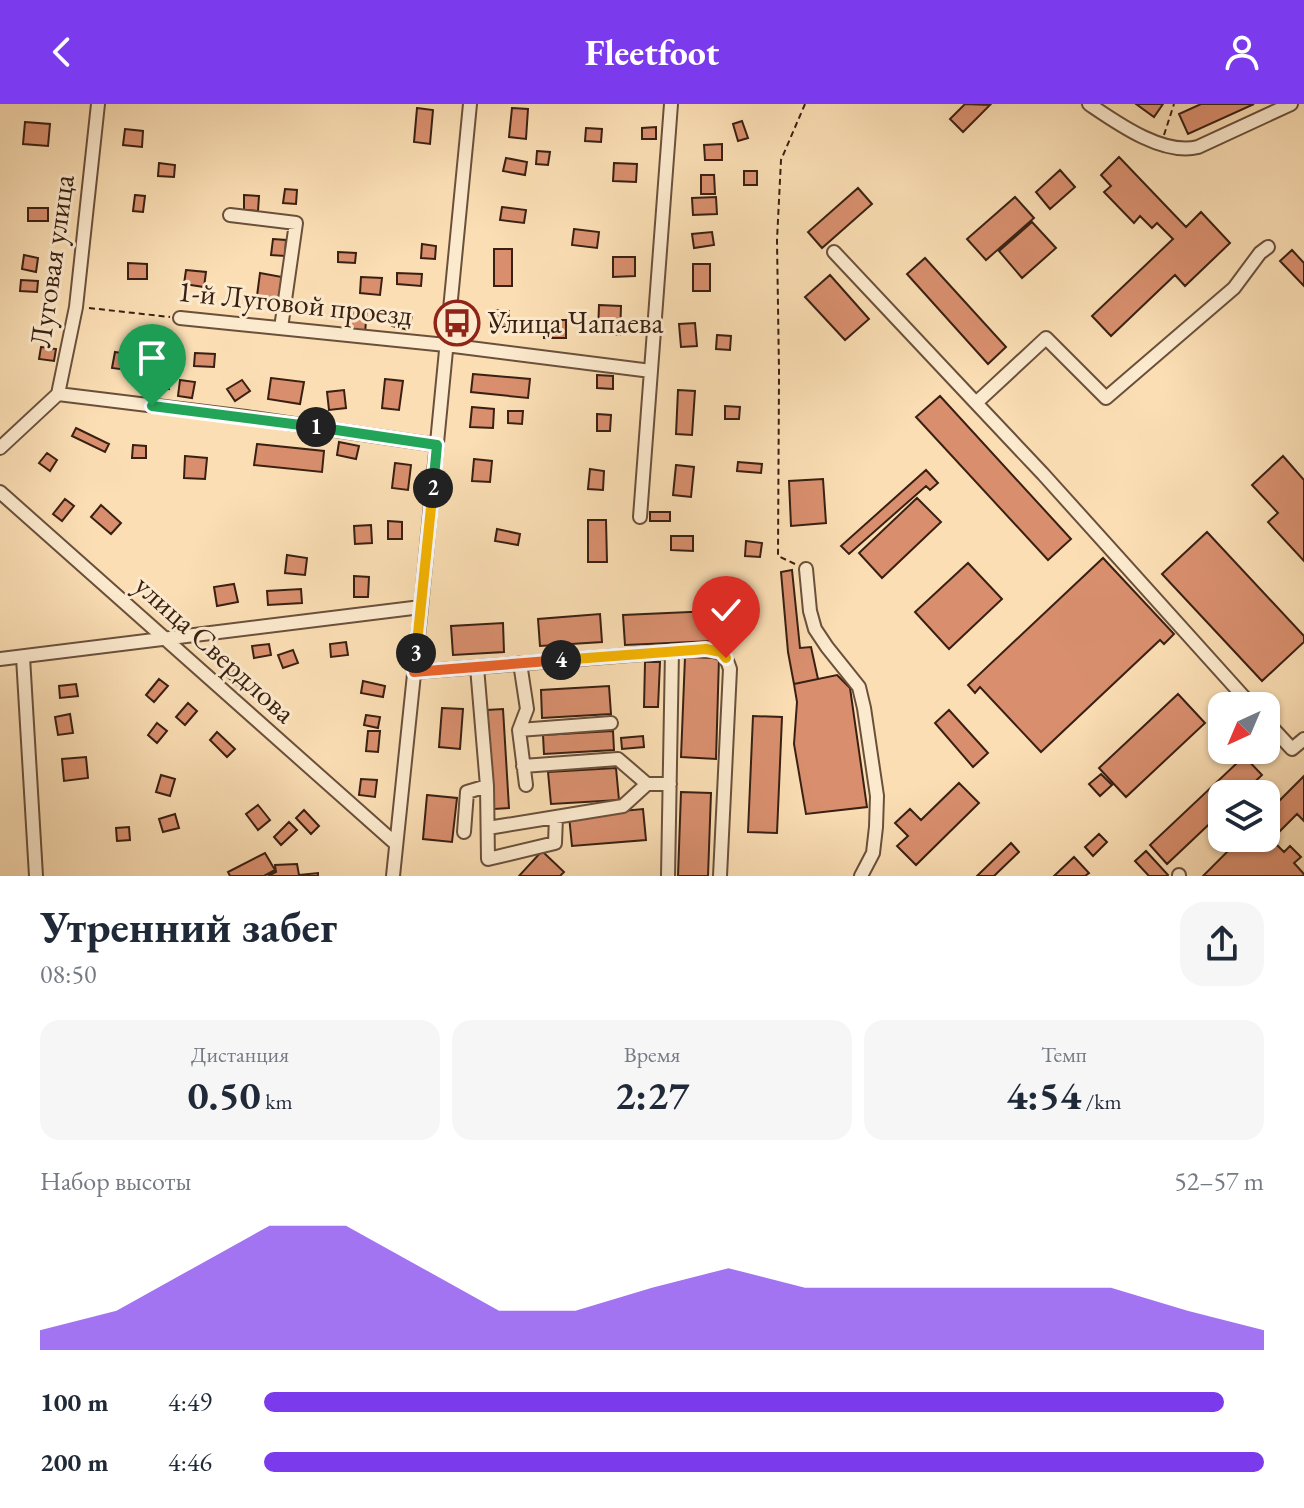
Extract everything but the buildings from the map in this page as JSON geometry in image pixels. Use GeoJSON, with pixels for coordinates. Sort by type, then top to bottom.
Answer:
{"type":"FeatureCollection","features":[{"type":"Feature","properties":{"kind":"street","name":"Луговая улица"},"geometry":{"type":"LineString","coordinates":[[0,448],[58,394],[76,307],[98,104]]}},
{"type":"Feature","properties":{"kind":"street"},"geometry":{"type":"LineString","coordinates":[[393,876],[470,104]]}},
{"type":"Feature","properties":{"kind":"street"},"geometry":{"type":"LineString","coordinates":[[640,517],[671,104]]}},
{"type":"Feature","properties":{"kind":"street"},"geometry":{"type":"LineString","coordinates":[[1089,104],[1141,135],[1182,149],[1198,147],[1291,104]]}},
{"type":"Feature","properties":{"kind":"street"},"geometry":{"type":"LineString","coordinates":[[230,215],[296,223],[281,328]]}},
{"type":"Feature","properties":{"kind":"street"},"geometry":{"type":"LineString","coordinates":[[976,403],[1046,338],[1106,398],[1234,288],[1268,247]]}},
{"type":"Feature","properties":{"kind":"street"},"geometry":{"type":"LineString","coordinates":[[834,252],[1053,485],[1239,692]]}},
{"type":"Feature","properties":{"kind":"street","name":"1-й Луговой проезд"},"geometry":{"type":"LineString","coordinates":[[180,318],[446,345],[651,371]]}},
{"type":"Feature","properties":{"kind":"street"},"geometry":{"type":"LineString","coordinates":[[58,394],[437,445]]}},
{"type":"Feature","properties":{"kind":"street","name":"улица Свердлова"},"geometry":{"type":"LineString","coordinates":[[0,492],[396,844]]}},
{"type":"Feature","properties":{"kind":"street"},"geometry":{"type":"LineString","coordinates":[[806,569],[815,629],[859,687],[864,708],[877,796],[873,853],[861,876]]}},
{"type":"Feature","properties":{"kind":"street"},"geometry":{"type":"LineString","coordinates":[[0,659],[421,607]]}},
{"type":"Feature","properties":{"kind":"street"},"geometry":{"type":"LineString","coordinates":[[414,672],[672,651],[706,649],[721,652],[730,669],[720,876]]}},
{"type":"Feature","properties":{"kind":"street"},"geometry":{"type":"LineString","coordinates":[[668,876],[672,651]]}},
{"type":"Feature","properties":{"kind":"street"},"geometry":{"type":"LineString","coordinates":[[23,657],[36,876]]}},
{"type":"Feature","properties":{"kind":"street"},"geometry":{"type":"LineString","coordinates":[[520,663],[527,709],[519,730],[526,785]]}},
{"type":"Feature","properties":{"kind":"street"},"geometry":{"type":"LineString","coordinates":[[477,667],[487,786],[488,859],[555,843],[556,817]]}},
{"type":"Feature","properties":{"kind":"street"},"geometry":{"type":"LineString","coordinates":[[519,730],[611,723]]}},
{"type":"Feature","properties":{"kind":"street"},"geometry":{"type":"LineString","coordinates":[[1280,736],[1292,749],[1304,739]]}},
{"type":"Feature","properties":{"kind":"street"},"geometry":{"type":"LineString","coordinates":[[523,766],[618,759],[647,784],[670,784]]}},
{"type":"Feature","properties":{"kind":"street"},"geometry":{"type":"LineString","coordinates":[[488,828],[623,806],[647,784]]}},
{"type":"Feature","properties":{"kind":"street"},"geometry":{"type":"LineString","coordinates":[[464,832],[467,792],[487,786]]}},
{"type":"Feature","properties":{"kind":"path"},"geometry":{"type":"LineString","coordinates":[[805,104],[781,160],[776,285],[778,556],[806,569]]}},
{"type":"Feature","properties":{"kind":"path"},"geometry":{"type":"LineString","coordinates":[[1161,143],[1174,104]]}},
{"type":"Feature","properties":{"kind":"path","name":"1-й Луговой проезд"},"geometry":{"type":"LineString","coordinates":[[76,307],[180,318]]}},
{"type":"Feature","properties":{"kind":"place","name":"Улица Чапаева"},"geometry":{"type":"Point","coordinates":[457,323]}},
{"type":"Feature","properties":{"kind":"route"},"geometry":{"type":"LineString","coordinates":[[152,406],[437,445],[414,672],[706,649],[721,652],[726,658]]}}]}
